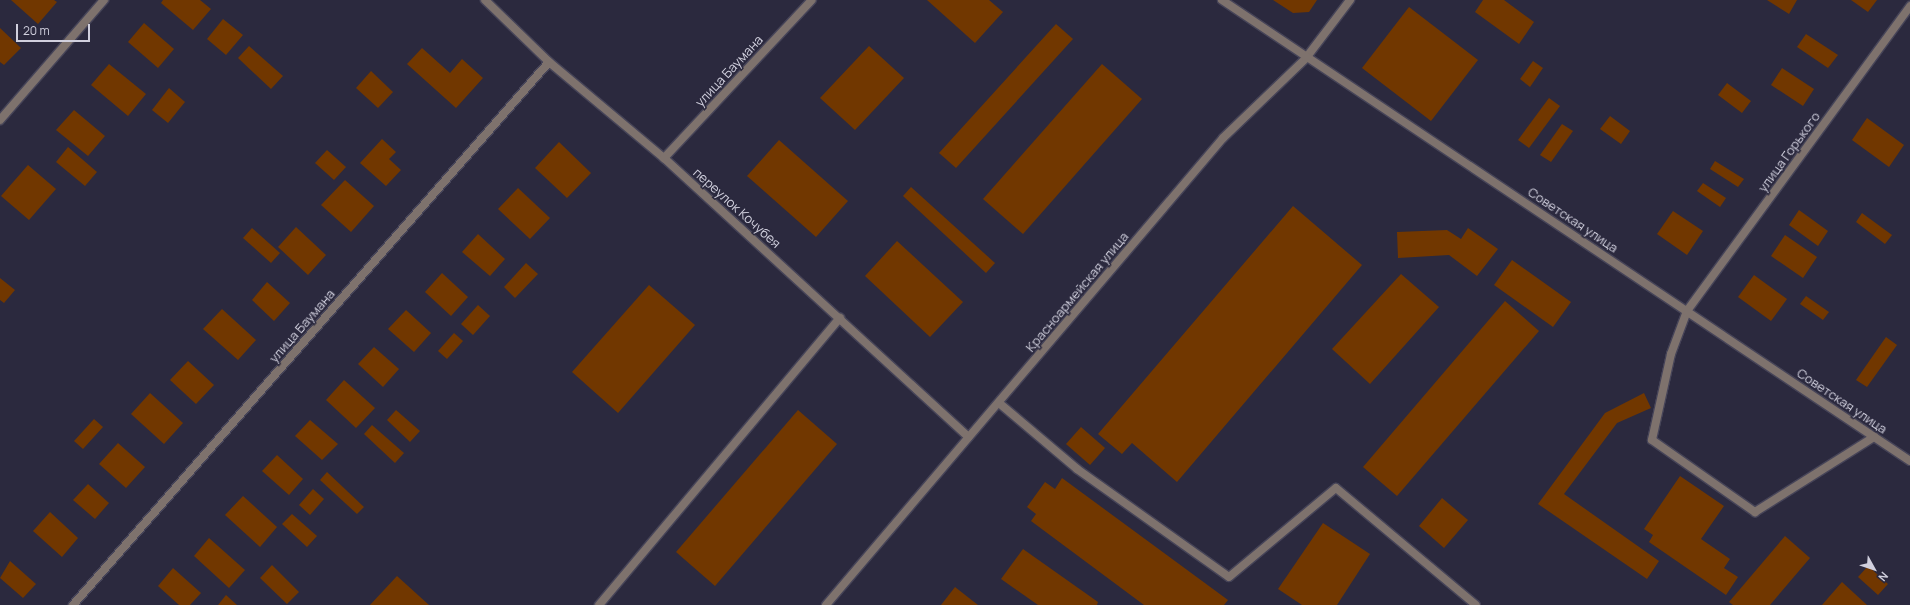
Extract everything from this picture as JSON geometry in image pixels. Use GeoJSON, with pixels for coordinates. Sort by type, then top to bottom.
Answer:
{"type":"FeatureCollection","features":[{"type":"Feature","properties":{"kind":"street"},"geometry":{"type":"LineString","coordinates":[[0,120],[104,0]]}},
{"type":"Feature","properties":{"kind":"street","name":"переулок Кочубея"},"geometry":{"type":"LineString","coordinates":[[485,0],[549,62],[664,158],[970,438]]}},
{"type":"Feature","properties":{"kind":"street","name":"улица Баумана"},"geometry":{"type":"LineString","coordinates":[[664,158],[812,0]]}},
{"type":"Feature","properties":{"kind":"street","name":"Советская улица"},"geometry":{"type":"LineString","coordinates":[[1222,0],[1306,58],[1910,461]]}},
{"type":"Feature","properties":{"kind":"street","name":"Красноармейская улица"},"geometry":{"type":"LineString","coordinates":[[826,605],[970,438],[1223,138],[1306,58],[1350,0]]}},
{"type":"Feature","properties":{"kind":"street","name":"улица Горького"},"geometry":{"type":"LineString","coordinates":[[1874,437],[1756,512],[1652,440],[1671,354],[1687,311],[1910,6]]}},
{"type":"Feature","properties":{"kind":"street","name":"улица Баумана"},"geometry":{"type":"LineString","coordinates":[[73,605],[549,62]]}},
{"type":"Feature","properties":{"kind":"street"},"geometry":{"type":"LineString","coordinates":[[599,605],[840,318]]}},
{"type":"Feature","properties":{"kind":"street"},"geometry":{"type":"LineString","coordinates":[[999,403],[1077,469],[1229,577],[1336,488],[1476,605]]}},
{"type":"Feature","properties":{"kind":"building"},"geometry":{"type":"Polygon","coordinates":[[[11,0],[54,0],[57,2],[38,24],[11,0]]]}},
{"type":"Feature","properties":{"kind":"building"},"geometry":{"type":"Polygon","coordinates":[[[163,0],[200,0],[211,9],[193,30],[161,3],[163,0]]]}},
{"type":"Feature","properties":{"kind":"building"},"geometry":{"type":"Polygon","coordinates":[[[927,0],[989,0],[1003,12],[975,43],[927,0]]]}},
{"type":"Feature","properties":{"kind":"building"},"geometry":{"type":"Polygon","coordinates":[[[1273,0],[1317,0],[1309,12],[1293,13],[1273,0]]]}},
{"type":"Feature","properties":{"kind":"building"},"geometry":{"type":"Polygon","coordinates":[[[1483,0],[1504,0],[1534,22],[1519,44],[1475,12],[1483,0]]]}},
{"type":"Feature","properties":{"kind":"building"},"geometry":{"type":"Polygon","coordinates":[[[1767,0],[1797,0],[1789,14],[1767,0]]]}},
{"type":"Feature","properties":{"kind":"building"},"geometry":{"type":"Polygon","coordinates":[[[1851,0],[1877,0],[1868,12],[1851,0]]]}},
{"type":"Feature","properties":{"kind":"building"},"geometry":{"type":"Polygon","coordinates":[[[1409,7],[1478,60],[1431,121],[1362,68],[1409,7]]]}},
{"type":"Feature","properties":{"kind":"building"},"geometry":{"type":"Polygon","coordinates":[[[223,19],[243,35],[226,55],[207,39],[223,19]]]}},
{"type":"Feature","properties":{"kind":"building"},"geometry":{"type":"Polygon","coordinates":[[[144,23],[174,49],[158,68],[128,42],[144,23]]]}},
{"type":"Feature","properties":{"kind":"building"},"geometry":{"type":"Polygon","coordinates":[[[1056,24],[1073,39],[956,168],[939,153],[1056,24]]]}},
{"type":"Feature","properties":{"kind":"building"},"geometry":{"type":"Polygon","coordinates":[[[0,28],[21,48],[4,65],[0,62],[0,28]]]}},
{"type":"Feature","properties":{"kind":"building"},"geometry":{"type":"Polygon","coordinates":[[[1806,34],[1838,55],[1828,68],[1797,47],[1806,34]]]}},
{"type":"Feature","properties":{"kind":"building"},"geometry":{"type":"Polygon","coordinates":[[[249,46],[283,76],[271,89],[238,58],[249,46]]]}},
{"type":"Feature","properties":{"kind":"building"},"geometry":{"type":"Polygon","coordinates":[[[869,46],[904,78],[855,130],[820,98],[869,46]]]}},
{"type":"Feature","properties":{"kind":"building"},"geometry":{"type":"Polygon","coordinates":[[[422,48],[450,73],[462,59],[483,78],[456,108],[407,64],[422,48]]]}},
{"type":"Feature","properties":{"kind":"building"},"geometry":{"type":"Polygon","coordinates":[[[1533,61],[1543,68],[1530,87],[1520,79],[1533,61]]]}},
{"type":"Feature","properties":{"kind":"building"},"geometry":{"type":"Polygon","coordinates":[[[109,64],[146,94],[128,116],[91,85],[109,64]]]}},
{"type":"Feature","properties":{"kind":"building"},"geometry":{"type":"Polygon","coordinates":[[[1102,64],[1142,99],[1023,234],[983,199],[1102,64]]]}},
{"type":"Feature","properties":{"kind":"building"},"geometry":{"type":"Polygon","coordinates":[[[1782,68],[1814,89],[1803,106],[1771,85],[1782,68]]]}},
{"type":"Feature","properties":{"kind":"building"},"geometry":{"type":"Polygon","coordinates":[[[371,71],[393,92],[378,108],[356,88],[371,71]]]}},
{"type":"Feature","properties":{"kind":"building"},"geometry":{"type":"Polygon","coordinates":[[[1727,83],[1751,101],[1742,113],[1718,95],[1727,83]]]}},
{"type":"Feature","properties":{"kind":"building"},"geometry":{"type":"Polygon","coordinates":[[[169,88],[185,102],[168,123],[152,110],[169,88]]]}},
{"type":"Feature","properties":{"kind":"building"},"geometry":{"type":"Polygon","coordinates":[[[1549,98],[1560,106],[1529,148],[1518,140],[1549,98]]]}},
{"type":"Feature","properties":{"kind":"building"},"geometry":{"type":"Polygon","coordinates":[[[74,110],[105,136],[88,156],[56,130],[74,110]]]}},
{"type":"Feature","properties":{"kind":"building"},"geometry":{"type":"Polygon","coordinates":[[[1610,116],[1630,131],[1621,144],[1600,129],[1610,116]]]}},
{"type":"Feature","properties":{"kind":"building"},"geometry":{"type":"Polygon","coordinates":[[[1867,118],[1904,145],[1889,167],[1852,140],[1867,118]]]}},
{"type":"Feature","properties":{"kind":"building"},"geometry":{"type":"Polygon","coordinates":[[[1562,124],[1573,131],[1551,162],[1540,155],[1562,124]]]}},
{"type":"Feature","properties":{"kind":"building"},"geometry":{"type":"Polygon","coordinates":[[[382,139],[396,152],[389,159],[401,170],[386,186],[360,163],[382,139]]]}},
{"type":"Feature","properties":{"kind":"building"},"geometry":{"type":"Polygon","coordinates":[[[779,140],[848,201],[816,237],[747,176],[779,140]]]}},
{"type":"Feature","properties":{"kind":"building"},"geometry":{"type":"Polygon","coordinates":[[[559,142],[591,173],[567,198],[535,168],[559,142]]]}},
{"type":"Feature","properties":{"kind":"building"},"geometry":{"type":"Polygon","coordinates":[[[68,147],[97,172],[85,186],[56,162],[68,147]]]}},
{"type":"Feature","properties":{"kind":"building"},"geometry":{"type":"Polygon","coordinates":[[[327,150],[346,167],[334,180],[315,163],[327,150]]]}},
{"type":"Feature","properties":{"kind":"building"},"geometry":{"type":"Polygon","coordinates":[[[1715,161],[1744,179],[1738,187],[1710,169],[1715,161]]]}},
{"type":"Feature","properties":{"kind":"building"},"geometry":{"type":"Polygon","coordinates":[[[28,165],[56,189],[29,220],[1,196],[28,165]]]}},
{"type":"Feature","properties":{"kind":"building"},"geometry":{"type":"Polygon","coordinates":[[[345,180],[374,206],[351,232],[321,205],[345,180]]]}},
{"type":"Feature","properties":{"kind":"building"},"geometry":{"type":"Polygon","coordinates":[[[1703,183],[1726,198],[1720,207],[1697,191],[1703,183]]]}},
{"type":"Feature","properties":{"kind":"building"},"geometry":{"type":"Polygon","coordinates":[[[911,187],[995,263],[986,273],[903,196],[911,187]]]}},
{"type":"Feature","properties":{"kind":"building"},"geometry":{"type":"Polygon","coordinates":[[[518,188],[550,218],[530,239],[498,209],[518,188]]]}},
{"type":"Feature","properties":{"kind":"building"},"geometry":{"type":"Polygon","coordinates":[[[1293,206],[1362,265],[1177,482],[1132,443],[1122,454],[1098,434],[1293,206]]]}},
{"type":"Feature","properties":{"kind":"building"},"geometry":{"type":"Polygon","coordinates":[[[1799,210],[1828,231],[1818,246],[1789,225],[1799,210]]]}},
{"type":"Feature","properties":{"kind":"building"},"geometry":{"type":"Polygon","coordinates":[[[1673,211],[1703,231],[1687,255],[1657,234],[1673,211]]]}},
{"type":"Feature","properties":{"kind":"building"},"geometry":{"type":"Polygon","coordinates":[[[1862,213],[1892,235],[1885,244],[1856,222],[1862,213]]]}},
{"type":"Feature","properties":{"kind":"building"},"geometry":{"type":"Polygon","coordinates":[[[296,227],[326,255],[308,275],[278,247],[296,227]]]}},
{"type":"Feature","properties":{"kind":"building"},"geometry":{"type":"Polygon","coordinates":[[[252,228],[280,253],[271,263],[243,238],[252,228]]]}},
{"type":"Feature","properties":{"kind":"building"},"geometry":{"type":"Polygon","coordinates":[[[1468,228],[1498,249],[1477,276],[1449,255],[1398,258],[1397,232],[1447,230],[1461,239],[1468,228]]]}},
{"type":"Feature","properties":{"kind":"building"},"geometry":{"type":"Polygon","coordinates":[[[478,234],[505,259],[490,276],[462,252],[478,234]]]}},
{"type":"Feature","properties":{"kind":"building"},"geometry":{"type":"Polygon","coordinates":[[[1785,235],[1817,257],[1803,278],[1771,256],[1785,235]]]}},
{"type":"Feature","properties":{"kind":"building"},"geometry":{"type":"Polygon","coordinates":[[[897,241],[963,302],[930,337],[865,276],[897,241]]]}},
{"type":"Feature","properties":{"kind":"building"},"geometry":{"type":"Polygon","coordinates":[[[1512,260],[1571,302],[1553,327],[1494,285],[1512,260]]]}},
{"type":"Feature","properties":{"kind":"building"},"geometry":{"type":"Polygon","coordinates":[[[526,263],[538,274],[515,298],[504,287],[526,263]]]}},
{"type":"Feature","properties":{"kind":"building"},"geometry":{"type":"Polygon","coordinates":[[[442,273],[468,297],[451,316],[425,292],[442,273]]]}},
{"type":"Feature","properties":{"kind":"building"},"geometry":{"type":"Polygon","coordinates":[[[1401,274],[1439,307],[1370,384],[1332,349],[1401,274]]]}},
{"type":"Feature","properties":{"kind":"building"},"geometry":{"type":"Polygon","coordinates":[[[1754,275],[1787,299],[1771,321],[1738,297],[1754,275]]]}},
{"type":"Feature","properties":{"kind":"building"},"geometry":{"type":"Polygon","coordinates":[[[0,278],[15,290],[4,303],[0,300],[0,278]]]}},
{"type":"Feature","properties":{"kind":"building"},"geometry":{"type":"Polygon","coordinates":[[[267,282],[290,303],[274,321],[252,300],[267,282]]]}},
{"type":"Feature","properties":{"kind":"building"},"geometry":{"type":"Polygon","coordinates":[[[649,285],[695,325],[618,413],[572,372],[649,285]]]}},
{"type":"Feature","properties":{"kind":"building"},"geometry":{"type":"Polygon","coordinates":[[[1806,296],[1829,312],[1823,320],[1800,304],[1806,296]]]}},
{"type":"Feature","properties":{"kind":"building"},"geometry":{"type":"Polygon","coordinates":[[[1505,301],[1539,331],[1397,496],[1363,467],[1505,301]]]}},
{"type":"Feature","properties":{"kind":"building"},"geometry":{"type":"Polygon","coordinates":[[[478,305],[490,316],[473,335],[461,324],[478,305]]]}},
{"type":"Feature","properties":{"kind":"building"},"geometry":{"type":"Polygon","coordinates":[[[222,309],[256,340],[238,360],[203,329],[222,309]]]}},
{"type":"Feature","properties":{"kind":"building"},"geometry":{"type":"Polygon","coordinates":[[[406,310],[431,333],[414,352],[388,329],[406,310]]]}},
{"type":"Feature","properties":{"kind":"building"},"geometry":{"type":"Polygon","coordinates":[[[454,333],[463,341],[447,359],[438,351],[454,333]]]}},
{"type":"Feature","properties":{"kind":"building"},"geometry":{"type":"Polygon","coordinates":[[[1886,337],[1897,345],[1867,387],[1856,380],[1886,337]]]}},
{"type":"Feature","properties":{"kind":"building"},"geometry":{"type":"Polygon","coordinates":[[[374,347],[399,369],[383,387],[358,364],[374,347]]]}},
{"type":"Feature","properties":{"kind":"building"},"geometry":{"type":"Polygon","coordinates":[[[188,361],[214,385],[196,404],[170,380],[188,361]]]}},
{"type":"Feature","properties":{"kind":"building"},"geometry":{"type":"Polygon","coordinates":[[[344,380],[375,408],[356,428],[326,400],[344,380]]]}},
{"type":"Feature","properties":{"kind":"building"},"geometry":{"type":"Polygon","coordinates":[[[150,393],[183,423],[164,444],[131,414],[150,393]]]}},
{"type":"Feature","properties":{"kind":"building"},"geometry":{"type":"Polygon","coordinates":[[[1644,393],[1651,408],[1617,423],[1564,494],[1659,561],[1647,579],[1538,504],[1605,413],[1644,393]]]}},
{"type":"Feature","properties":{"kind":"building"},"geometry":{"type":"Polygon","coordinates":[[[396,410],[420,431],[410,442],[387,420],[396,410]]]}},
{"type":"Feature","properties":{"kind":"building"},"geometry":{"type":"Polygon","coordinates":[[[798,410],[837,444],[715,586],[676,552],[798,410]]]}},
{"type":"Feature","properties":{"kind":"building"},"geometry":{"type":"Polygon","coordinates":[[[94,419],[103,427],[83,449],[74,441],[94,419]]]}},
{"type":"Feature","properties":{"kind":"building"},"geometry":{"type":"Polygon","coordinates":[[[310,420],[338,444],[322,460],[295,436],[310,420]]]}},
{"type":"Feature","properties":{"kind":"building"},"geometry":{"type":"Polygon","coordinates":[[[372,425],[404,453],[395,463],[364,434],[372,425]]]}},
{"type":"Feature","properties":{"kind":"building"},"geometry":{"type":"Polygon","coordinates":[[[1081,427],[1105,448],[1090,465],[1066,444],[1081,427]]]}},
{"type":"Feature","properties":{"kind":"building"},"geometry":{"type":"Polygon","coordinates":[[[118,443],[145,467],[126,488],[99,464],[118,443]]]}},
{"type":"Feature","properties":{"kind":"building"},"geometry":{"type":"Polygon","coordinates":[[[277,455],[303,479],[289,495],[262,471],[277,455]]]}},
{"type":"Feature","properties":{"kind":"building"},"geometry":{"type":"Polygon","coordinates":[[[327,472],[364,507],[357,514],[320,480],[327,472]]]}},
{"type":"Feature","properties":{"kind":"building"},"geometry":{"type":"Polygon","coordinates":[[[1680,476],[1724,506],[1701,539],[1730,559],[1724,568],[1738,577],[1726,595],[1649,542],[1653,535],[1644,529],[1680,476]]]}},
{"type":"Feature","properties":{"kind":"building"},"geometry":{"type":"Polygon","coordinates":[[[1062,478],[1228,600],[1224,605],[1144,605],[1031,521],[1036,514],[1027,507],[1045,482],[1055,489],[1062,478]]]}},
{"type":"Feature","properties":{"kind":"building"},"geometry":{"type":"Polygon","coordinates":[[[88,484],[109,503],[95,519],[73,500],[88,484]]]}},
{"type":"Feature","properties":{"kind":"building"},"geometry":{"type":"Polygon","coordinates":[[[313,489],[324,499],[310,515],[299,505],[313,489]]]}},
{"type":"Feature","properties":{"kind":"building"},"geometry":{"type":"Polygon","coordinates":[[[243,496],[277,527],[260,547],[225,515],[243,496]]]}},
{"type":"Feature","properties":{"kind":"building"},"geometry":{"type":"Polygon","coordinates":[[[1442,498],[1468,520],[1444,548],[1419,526],[1442,498]]]}},
{"type":"Feature","properties":{"kind":"building"},"geometry":{"type":"Polygon","coordinates":[[[50,512],[78,538],[62,557],[33,531],[50,512]]]}},
{"type":"Feature","properties":{"kind":"building"},"geometry":{"type":"Polygon","coordinates":[[[292,514],[317,536],[307,547],[282,524],[292,514]]]}},
{"type":"Feature","properties":{"kind":"building"},"geometry":{"type":"Polygon","coordinates":[[[1323,523],[1370,554],[1337,605],[1302,605],[1278,589],[1323,523]]]}},
{"type":"Feature","properties":{"kind":"building"},"geometry":{"type":"Polygon","coordinates":[[[1785,536],[1810,558],[1770,605],[1733,605],[1729,602],[1785,536]]]}},
{"type":"Feature","properties":{"kind":"building"},"geometry":{"type":"Polygon","coordinates":[[[209,538],[245,570],[229,588],[194,556],[209,538]]]}},
{"type":"Feature","properties":{"kind":"building"},"geometry":{"type":"Polygon","coordinates":[[[1023,549],[1098,602],[1097,605],[1038,605],[1001,579],[1023,549]]]}},
{"type":"Feature","properties":{"kind":"building"},"geometry":{"type":"Polygon","coordinates":[[[10,561],[36,584],[23,598],[0,578],[10,561]]]}},
{"type":"Feature","properties":{"kind":"building"},"geometry":{"type":"Polygon","coordinates":[[[272,565],[299,592],[287,604],[260,578],[272,565]]]}},
{"type":"Feature","properties":{"kind":"building"},"geometry":{"type":"Polygon","coordinates":[[[1868,566],[1888,584],[1878,595],[1858,577],[1868,566]]]}},
{"type":"Feature","properties":{"kind":"building"},"geometry":{"type":"Polygon","coordinates":[[[173,568],[201,593],[190,605],[179,605],[158,586],[173,568]]]}},
{"type":"Feature","properties":{"kind":"building"},"geometry":{"type":"Polygon","coordinates":[[[397,576],[429,605],[370,605],[397,576]]]}},
{"type":"Feature","properties":{"kind":"building"},"geometry":{"type":"Polygon","coordinates":[[[1842,582],[1867,605],[1822,605],[1842,582]]]}},
{"type":"Feature","properties":{"kind":"building"},"geometry":{"type":"Polygon","coordinates":[[[955,587],[978,605],[941,605],[955,587]]]}},
{"type":"Feature","properties":{"kind":"building"},"geometry":{"type":"Polygon","coordinates":[[[226,595],[237,605],[218,605],[226,595]]]}}]}
